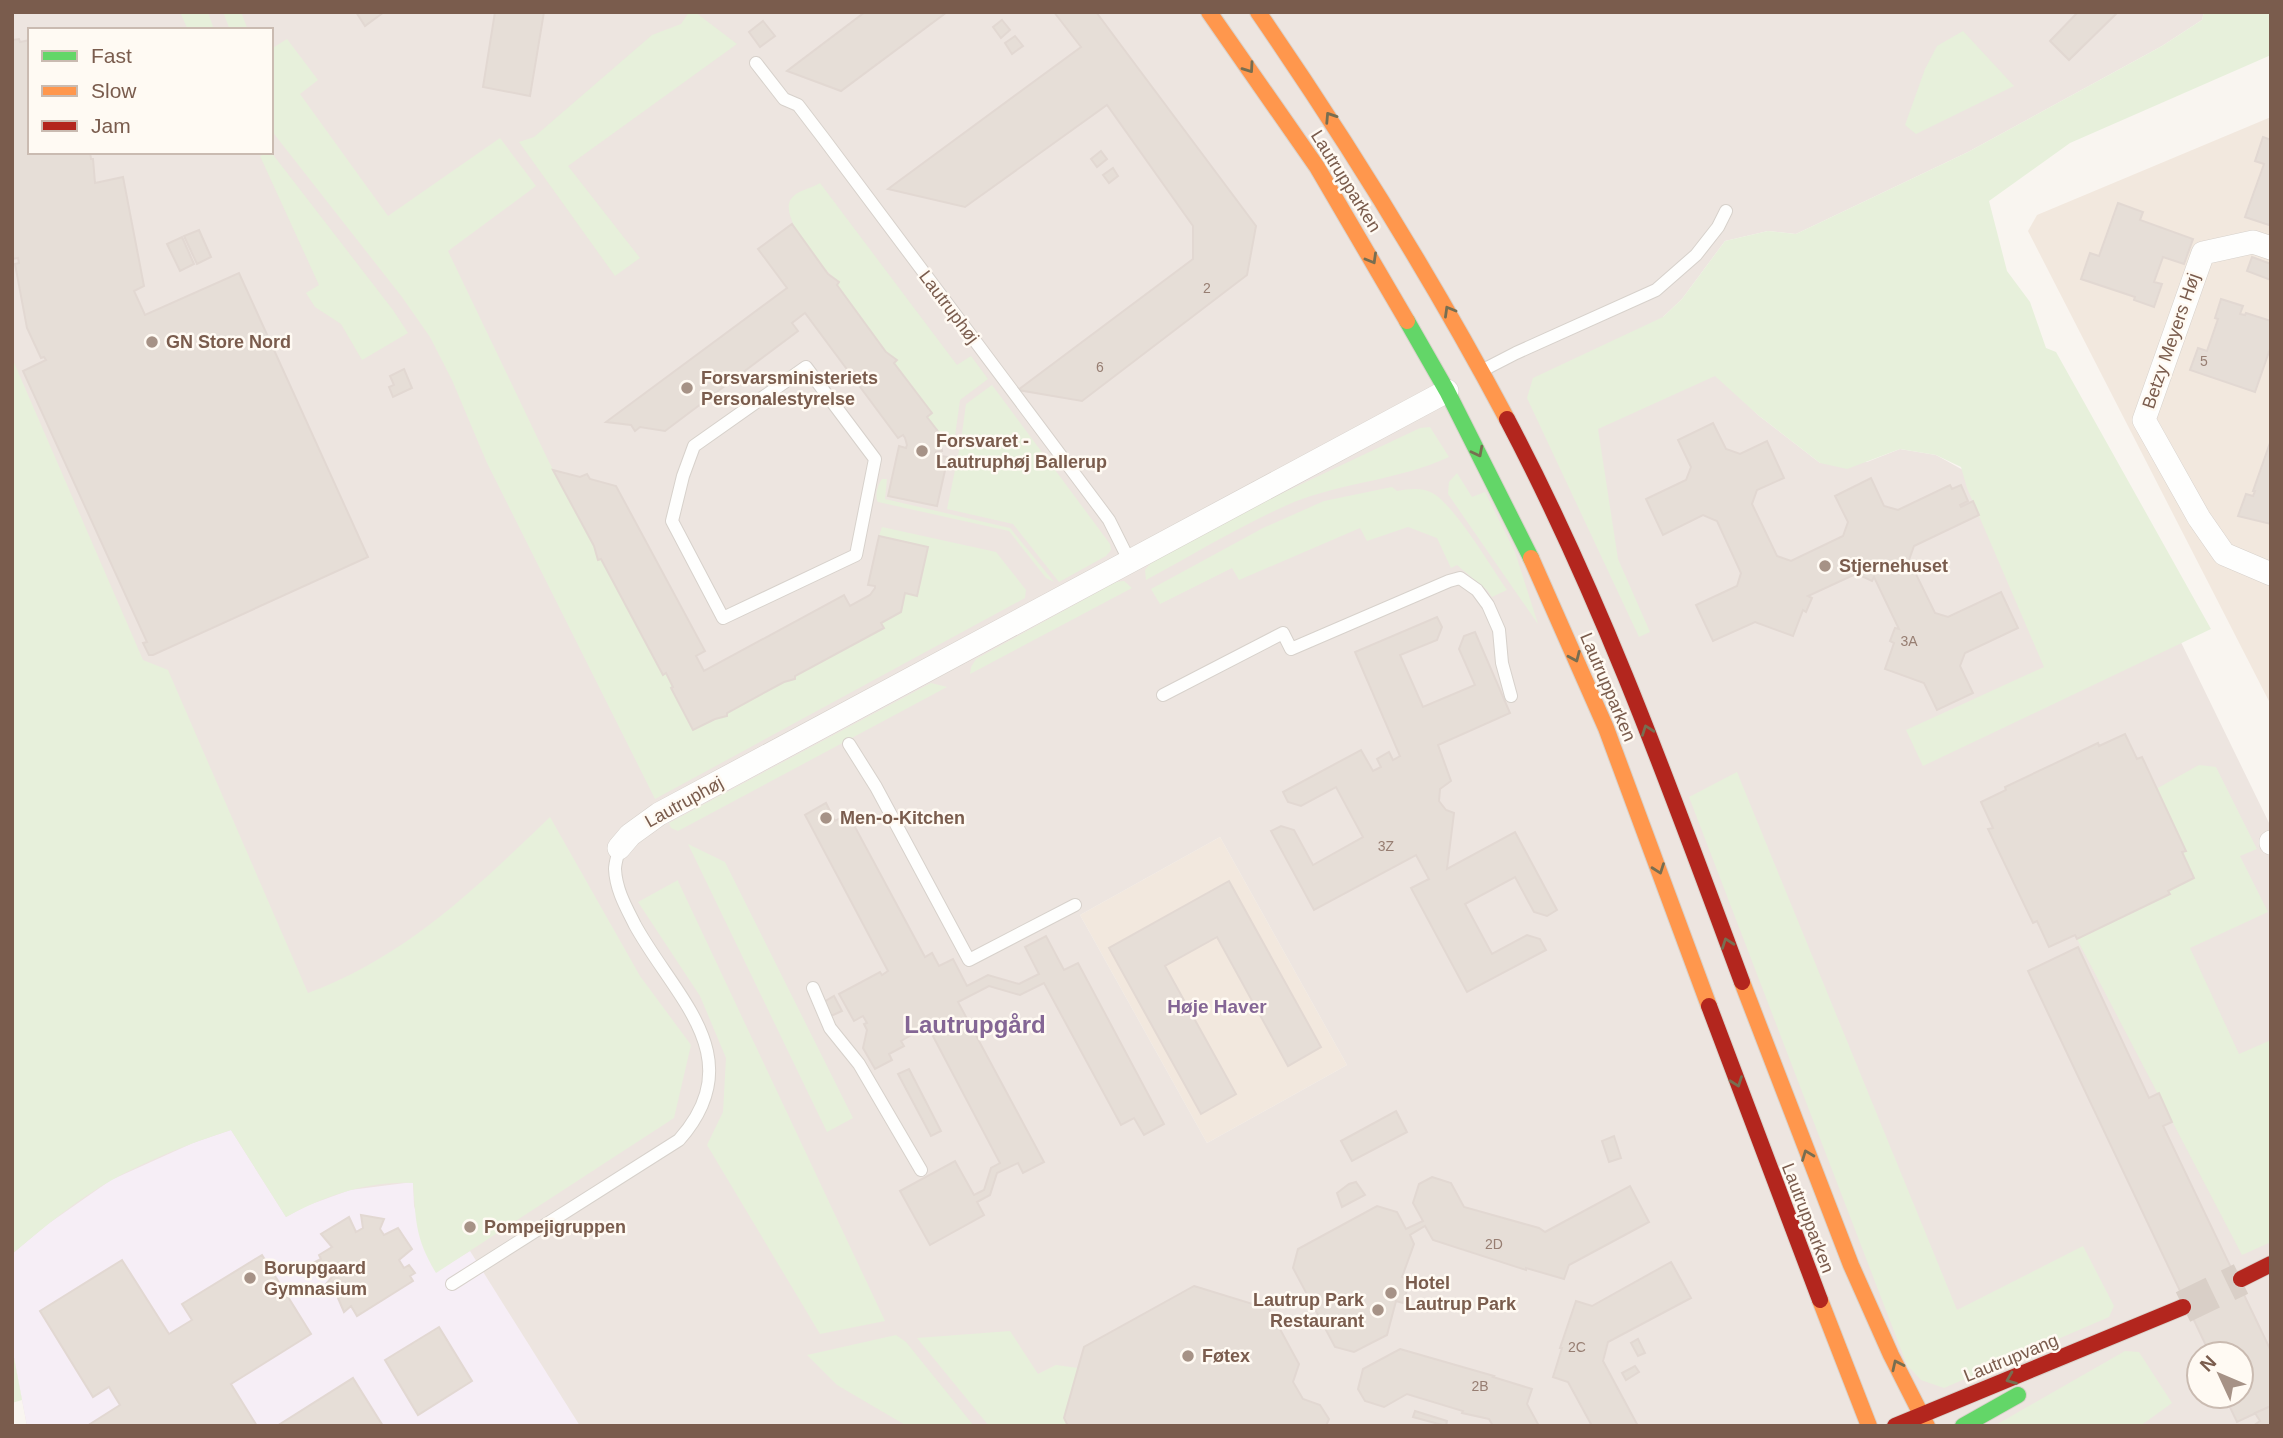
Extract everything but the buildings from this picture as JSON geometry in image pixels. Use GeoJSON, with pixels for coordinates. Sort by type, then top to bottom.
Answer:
{"type":"FeatureCollection","features":[{"type":"Feature","properties":{"kind":"street","name":"Lautrupparken"},"geometry":{"type":"LineString","coordinates":[[1209,12],[1465,381],[1587,586],[1634,692],[1823,1196],[1861,1287],[1925,1420]]}},
{"type":"Feature","properties":{"kind":"street","name":"Lautrupparken"},"geometry":{"type":"LineString","coordinates":[[1258,12],[1313,91],[1400,227],[1465,381],[1519,531],[1606,728],[1791,1230],[1869,1426]]}},
{"type":"Feature","properties":{"kind":"street","name":"Betzy Meyers Høj"},"geometry":{"type":"LineString","coordinates":[[2271,247],[2253,242],[2203,253],[2144,420],[2199,518],[2224,554],[2271,574]]}},
{"type":"Feature","properties":{"kind":"street","name":"Lautruphøj"},"geometry":{"type":"LineString","coordinates":[[619,848],[629,835],[659,814],[1465,381]]}},
{"type":"Feature","properties":{"kind":"street"},"geometry":{"type":"LineString","coordinates":[[2241,1279],[2271,1265]]}},
{"type":"Feature","properties":{"kind":"street","name":"Lautrupvang"},"geometry":{"type":"LineString","coordinates":[[1895,1426],[1925,1420],[2183,1307]]}},
{"type":"Feature","properties":{"kind":"street","name":"Lautrupvang"},"geometry":{"type":"LineString","coordinates":[[1963,1426],[2142,1325]]}},
{"type":"Feature","properties":{"kind":"lane","name":"Lautruphøj"},"geometry":{"type":"LineString","coordinates":[[756,63],[784,99],[798,105],[824,139],[1109,520],[1130,562]]}},
{"type":"Feature","properties":{"kind":"lane"},"geometry":{"type":"LineString","coordinates":[[1465,381],[1516,353],[1656,290],[1696,255],[1726,211]]}},
{"type":"Feature","properties":{"kind":"lane"},"geometry":{"type":"LineString","coordinates":[[806,367],[875,459],[856,555],[723,618],[672,521],[683,476],[694,446],[806,367]]}},
{"type":"Feature","properties":{"kind":"lane"},"geometry":{"type":"LineString","coordinates":[[1163,695],[1283,633],[1291,649],[1460,578],[1477,590],[1488,605],[1499,630],[1502,663],[1511,696]]}},
{"type":"Feature","properties":{"kind":"lane"},"geometry":{"type":"LineString","coordinates":[[849,744],[876,788],[969,960],[1075,905]]}},
{"type":"Feature","properties":{"kind":"lane","name":"Lautruphøj"},"geometry":{"type":"LineString","coordinates":[[452,1284],[679,1140],[690,1127],[706,1095],[710,1080],[707,1045],[691,1011],[622,901],[615,868],[619,848]]}},
{"type":"Feature","properties":{"kind":"lane"},"geometry":{"type":"LineString","coordinates":[[813,988],[831,1028],[859,1064],[921,1170]]}},
{"type":"Feature","properties":{"kind":"shaded area"},"geometry":{"type":"Polygon","coordinates":[[[12,12],[2204,12],[2202,20],[2162,46],[1968,152],[1796,234],[1768,231],[1725,241],[1682,299],[1663,317],[1758,415],[1820,463],[1867,462],[1900,449],[1936,455],[1981,480],[2175,630],[2271,827],[2271,1426],[27,1426],[12,1347],[12,12]],[[1220,837],[1080,915],[1207,1143],[1347,1065],[1220,837]]]}},
{"type":"Feature","properties":{"kind":"shaded area"},"geometry":{"type":"Polygon","coordinates":[[[2271,117],[2271,705],[2028,231],[2037,215],[2271,117]]]}},
{"type":"Feature","properties":{"kind":"shaded area"},"geometry":{"type":"Polygon","coordinates":[[[1220,837],[1347,1065],[1207,1143],[1080,915],[1220,837]]]}},
{"type":"Feature","properties":{"kind":"shaded area","name":"Borupgaard Gymnasium"},"geometry":{"type":"Polygon","coordinates":[[[231,1130],[286,1217],[306,1206],[350,1190],[413,1182],[414,1206],[436,1272],[470,1251],[580,1426],[27,1426],[12,1347],[12,1254],[48,1224],[111,1180],[193,1143],[231,1130]]]}},
{"type":"Feature","properties":{"kind":"green space"},"geometry":{"type":"Polygon","coordinates":[[[180,12],[208,12],[213,28],[187,28],[180,12]]]}},
{"type":"Feature","properties":{"kind":"green space"},"geometry":{"type":"Polygon","coordinates":[[[223,12],[241,12],[247,28],[229,28],[223,12]]]}},
{"type":"Feature","properties":{"kind":"green space"},"geometry":{"type":"Polygon","coordinates":[[[689,12],[695,12],[737,44],[568,166],[640,258],[615,276],[519,142],[534,137],[652,35],[681,24],[689,12]]]}},
{"type":"Feature","properties":{"kind":"green space"},"geometry":{"type":"Polygon","coordinates":[[[2204,12],[2271,12],[2271,55],[2070,143],[1989,201],[2007,271],[2030,302],[2046,348],[2056,352],[2211,629],[1923,766],[1906,730],[2044,667],[1967,488],[1961,467],[1936,455],[1900,449],[1847,469],[1820,463],[1758,415],[1715,376],[1598,429],[1618,559],[1650,632],[1639,637],[1527,398],[1533,378],[1663,317],[1682,299],[1725,241],[1768,231],[1796,234],[1968,152],[2162,46],[2202,20],[2204,12]]]}},
{"type":"Feature","properties":{"kind":"green space"},"geometry":{"type":"Polygon","coordinates":[[[1963,31],[2014,86],[1916,134],[1905,125],[1925,69],[1937,46],[1963,31]]]}},
{"type":"Feature","properties":{"kind":"green space"},"geometry":{"type":"Polygon","coordinates":[[[287,39],[318,80],[300,94],[388,216],[500,138],[536,186],[448,251],[549,462],[594,546],[597,560],[601,559],[663,674],[666,673],[673,687],[671,689],[693,730],[784,682],[795,679],[795,676],[883,628],[881,623],[905,593],[917,595],[928,547],[879,536],[882,527],[996,552],[1026,590],[1025,598],[655,799],[487,463],[452,380],[430,337],[402,297],[273,133],[273,48],[287,39]]]}},
{"type":"Feature","properties":{"kind":"green space"},"geometry":{"type":"Polygon","coordinates":[[[273,154],[408,333],[362,360],[341,324],[315,307],[306,293],[319,285],[260,156],[273,154]]]}},
{"type":"Feature","properties":{"kind":"green space"},"geometry":{"type":"Polygon","coordinates":[[[820,183],[957,365],[971,356],[988,379],[960,400],[954,443],[937,447],[940,434],[927,417],[931,413],[894,363],[896,360],[886,352],[837,285],[839,282],[814,256],[797,230],[791,218],[791,199],[820,183]]]}},
{"type":"Feature","properties":{"kind":"green space"},"geometry":{"type":"Polygon","coordinates":[[[12,358],[143,660],[168,670],[308,993],[344,978],[409,940],[467,894],[550,817],[640,976],[691,1045],[674,1118],[436,1273],[420,1239],[413,1183],[380,1184],[347,1191],[286,1217],[231,1130],[170,1152],[112,1180],[73,1205],[12,1254],[12,358]]]}},
{"type":"Feature","properties":{"kind":"green space"},"geometry":{"type":"Polygon","coordinates":[[[992,385],[1110,544],[1111,550],[1106,556],[1059,582],[1013,524],[947,509],[966,404],[992,385]]]}},
{"type":"Feature","properties":{"kind":"green space"},"geometry":{"type":"Polygon","coordinates":[[[1430,427],[1449,457],[1411,471],[1294,502],[1237,529],[1146,580],[1145,570],[1151,563],[1270,499],[1420,428],[1430,427]]]}},
{"type":"Feature","properties":{"kind":"green space"},"geometry":{"type":"Polygon","coordinates":[[[1457,473],[1472,497],[1485,492],[1515,552],[1538,624],[1448,494],[1449,482],[1457,473]]]}},
{"type":"Feature","properties":{"kind":"green space"},"geometry":{"type":"Polygon","coordinates":[[[882,479],[887,479],[885,499],[1010,528],[1054,582],[1046,578],[1009,531],[878,502],[876,494],[879,484],[882,479]]]}},
{"type":"Feature","properties":{"kind":"green space"},"geometry":{"type":"Polygon","coordinates":[[[1392,487],[1397,491],[1425,490],[1443,501],[1463,524],[1507,590],[1492,597],[1457,565],[1451,568],[1437,538],[1408,527],[1367,541],[1360,528],[1239,580],[1232,568],[1160,604],[1151,589],[1263,528],[1324,501],[1392,487]]]}},
{"type":"Feature","properties":{"kind":"green space"},"geometry":{"type":"Polygon","coordinates":[[[1124,581],[1132,588],[970,674],[976,659],[1116,582],[1124,581]]]}},
{"type":"Feature","properties":{"kind":"green space"},"geometry":{"type":"Polygon","coordinates":[[[931,683],[947,687],[678,831],[671,828],[669,823],[931,683]]]}},
{"type":"Feature","properties":{"kind":"green space"},"geometry":{"type":"Polygon","coordinates":[[[2199,765],[2216,767],[2257,849],[2240,856],[2268,912],[2190,948],[2239,1054],[2271,1040],[2271,1242],[2242,1255],[2077,939],[2170,894],[2168,891],[2194,878],[2182,852],[2185,851],[2156,789],[2199,765]]]}},
{"type":"Feature","properties":{"kind":"green space"},"geometry":{"type":"Polygon","coordinates":[[[1737,772],[1957,1310],[2083,1246],[2114,1306],[2109,1317],[1944,1388],[1921,1380],[1907,1365],[1689,797],[1737,772]]]}},
{"type":"Feature","properties":{"kind":"green space"},"geometry":{"type":"Polygon","coordinates":[[[688,844],[725,862],[853,1118],[827,1132],[688,844]]]}},
{"type":"Feature","properties":{"kind":"green space"},"geometry":{"type":"Polygon","coordinates":[[[678,880],[885,1321],[820,1334],[707,1145],[723,1112],[726,1058],[700,996],[638,902],[678,880]]]}},
{"type":"Feature","properties":{"kind":"green space"},"geometry":{"type":"Polygon","coordinates":[[[1010,1331],[1038,1374],[1056,1365],[1078,1368],[1068,1426],[989,1426],[917,1338],[1010,1331]]]}},
{"type":"Feature","properties":{"kind":"green space"},"geometry":{"type":"Polygon","coordinates":[[[896,1335],[906,1342],[974,1426],[907,1426],[837,1385],[807,1355],[896,1335]]]}},
{"type":"Feature","properties":{"kind":"green space"},"geometry":{"type":"Polygon","coordinates":[[[12,1347],[22,1400],[12,1403],[12,1347]]]}},
{"type":"Feature","properties":{"kind":"green space"},"geometry":{"type":"Polygon","coordinates":[[[2125,1351],[2139,1352],[2172,1403],[2140,1426],[1994,1426],[2125,1351]]]}},
{"type":"Feature","properties":{"kind":"tunnel"},"geometry":{"type":"LineString","coordinates":[[2183,1307],[2241,1279]]}},
{"type":"Feature","properties":{"kind":"traffic: fast"},"geometry":{"type":"LineString","coordinates":[[1407,321],[1447,391],[1531,558]]}},
{"type":"Feature","properties":{"kind":"traffic: fast"},"geometry":{"type":"LineString","coordinates":[[1963,1426],[2018,1395]]}},
{"type":"Feature","properties":{"kind":"traffic: slow"},"geometry":{"type":"LineString","coordinates":[[1209,12],[1317,167],[1407,321]]}},
{"type":"Feature","properties":{"kind":"traffic: slow"},"geometry":{"type":"LineString","coordinates":[[1258,12],[1388,212],[1507,419]]}},
{"type":"Feature","properties":{"kind":"traffic: slow"},"geometry":{"type":"LineString","coordinates":[[1531,558],[1606,728],[1709,1006]]}},
{"type":"Feature","properties":{"kind":"traffic: slow"},"geometry":{"type":"LineString","coordinates":[[1742,982],[1851,1265],[1891,1355],[1927,1426]]}},
{"type":"Feature","properties":{"kind":"traffic: slow"},"geometry":{"type":"LineString","coordinates":[[1820,1300],[1869,1426]]}},
{"type":"Feature","properties":{"kind":"traffic: jam"},"geometry":{"type":"LineString","coordinates":[[1507,419],[1574,556],[1634,696],[1742,982]]}},
{"type":"Feature","properties":{"kind":"traffic: jam"},"geometry":{"type":"LineString","coordinates":[[1709,1006],[1820,1300]]}},
{"type":"Feature","properties":{"kind":"traffic: jam"},"geometry":{"type":"LineString","coordinates":[[2241,1279],[2271,1264]]}},
{"type":"Feature","properties":{"kind":"traffic: jam"},"geometry":{"type":"LineString","coordinates":[[1895,1426],[2183,1307]]}},
{"type":"Feature","properties":{"kind":"place","name":"GN Store Nord"},"geometry":{"type":"Point","coordinates":[152,342]}},
{"type":"Feature","properties":{"kind":"place","name":"Forsvarsministeriets Personalestyrelse"},"geometry":{"type":"Point","coordinates":[687,388]}},
{"type":"Feature","properties":{"kind":"place","name":"Forsvaret - Lautruphøj Ballerup"},"geometry":{"type":"Point","coordinates":[922,451]}},
{"type":"Feature","properties":{"kind":"place","name":"Stjernehuset"},"geometry":{"type":"Point","coordinates":[1825,566]}},
{"type":"Feature","properties":{"kind":"place","name":"Men-o-Kitchen"},"geometry":{"type":"Point","coordinates":[826,818]}},
{"type":"Feature","properties":{"kind":"place","name":"Pompejigruppen"},"geometry":{"type":"Point","coordinates":[470,1227]}},
{"type":"Feature","properties":{"kind":"place","name":"Borupgaard Gymnasium"},"geometry":{"type":"Point","coordinates":[250,1278]}},
{"type":"Feature","properties":{"kind":"place","name":"Hotel Lautrup Park"},"geometry":{"type":"Point","coordinates":[1391,1293]}},
{"type":"Feature","properties":{"kind":"place","name":"Lautrup Park Restaurant"},"geometry":{"type":"Point","coordinates":[1378,1310]}},
{"type":"Feature","properties":{"kind":"place","name":"Føtex"},"geometry":{"type":"Point","coordinates":[1188,1356]}},
{"type":"Feature","properties":{"kind":"district","name":"Høje Haver"},"geometry":{"type":"Point","coordinates":[1217,1006]}},
{"type":"Feature","properties":{"kind":"district","name":"Lautrupgård"},"geometry":{"type":"Point","coordinates":[975,1024]}}]}
